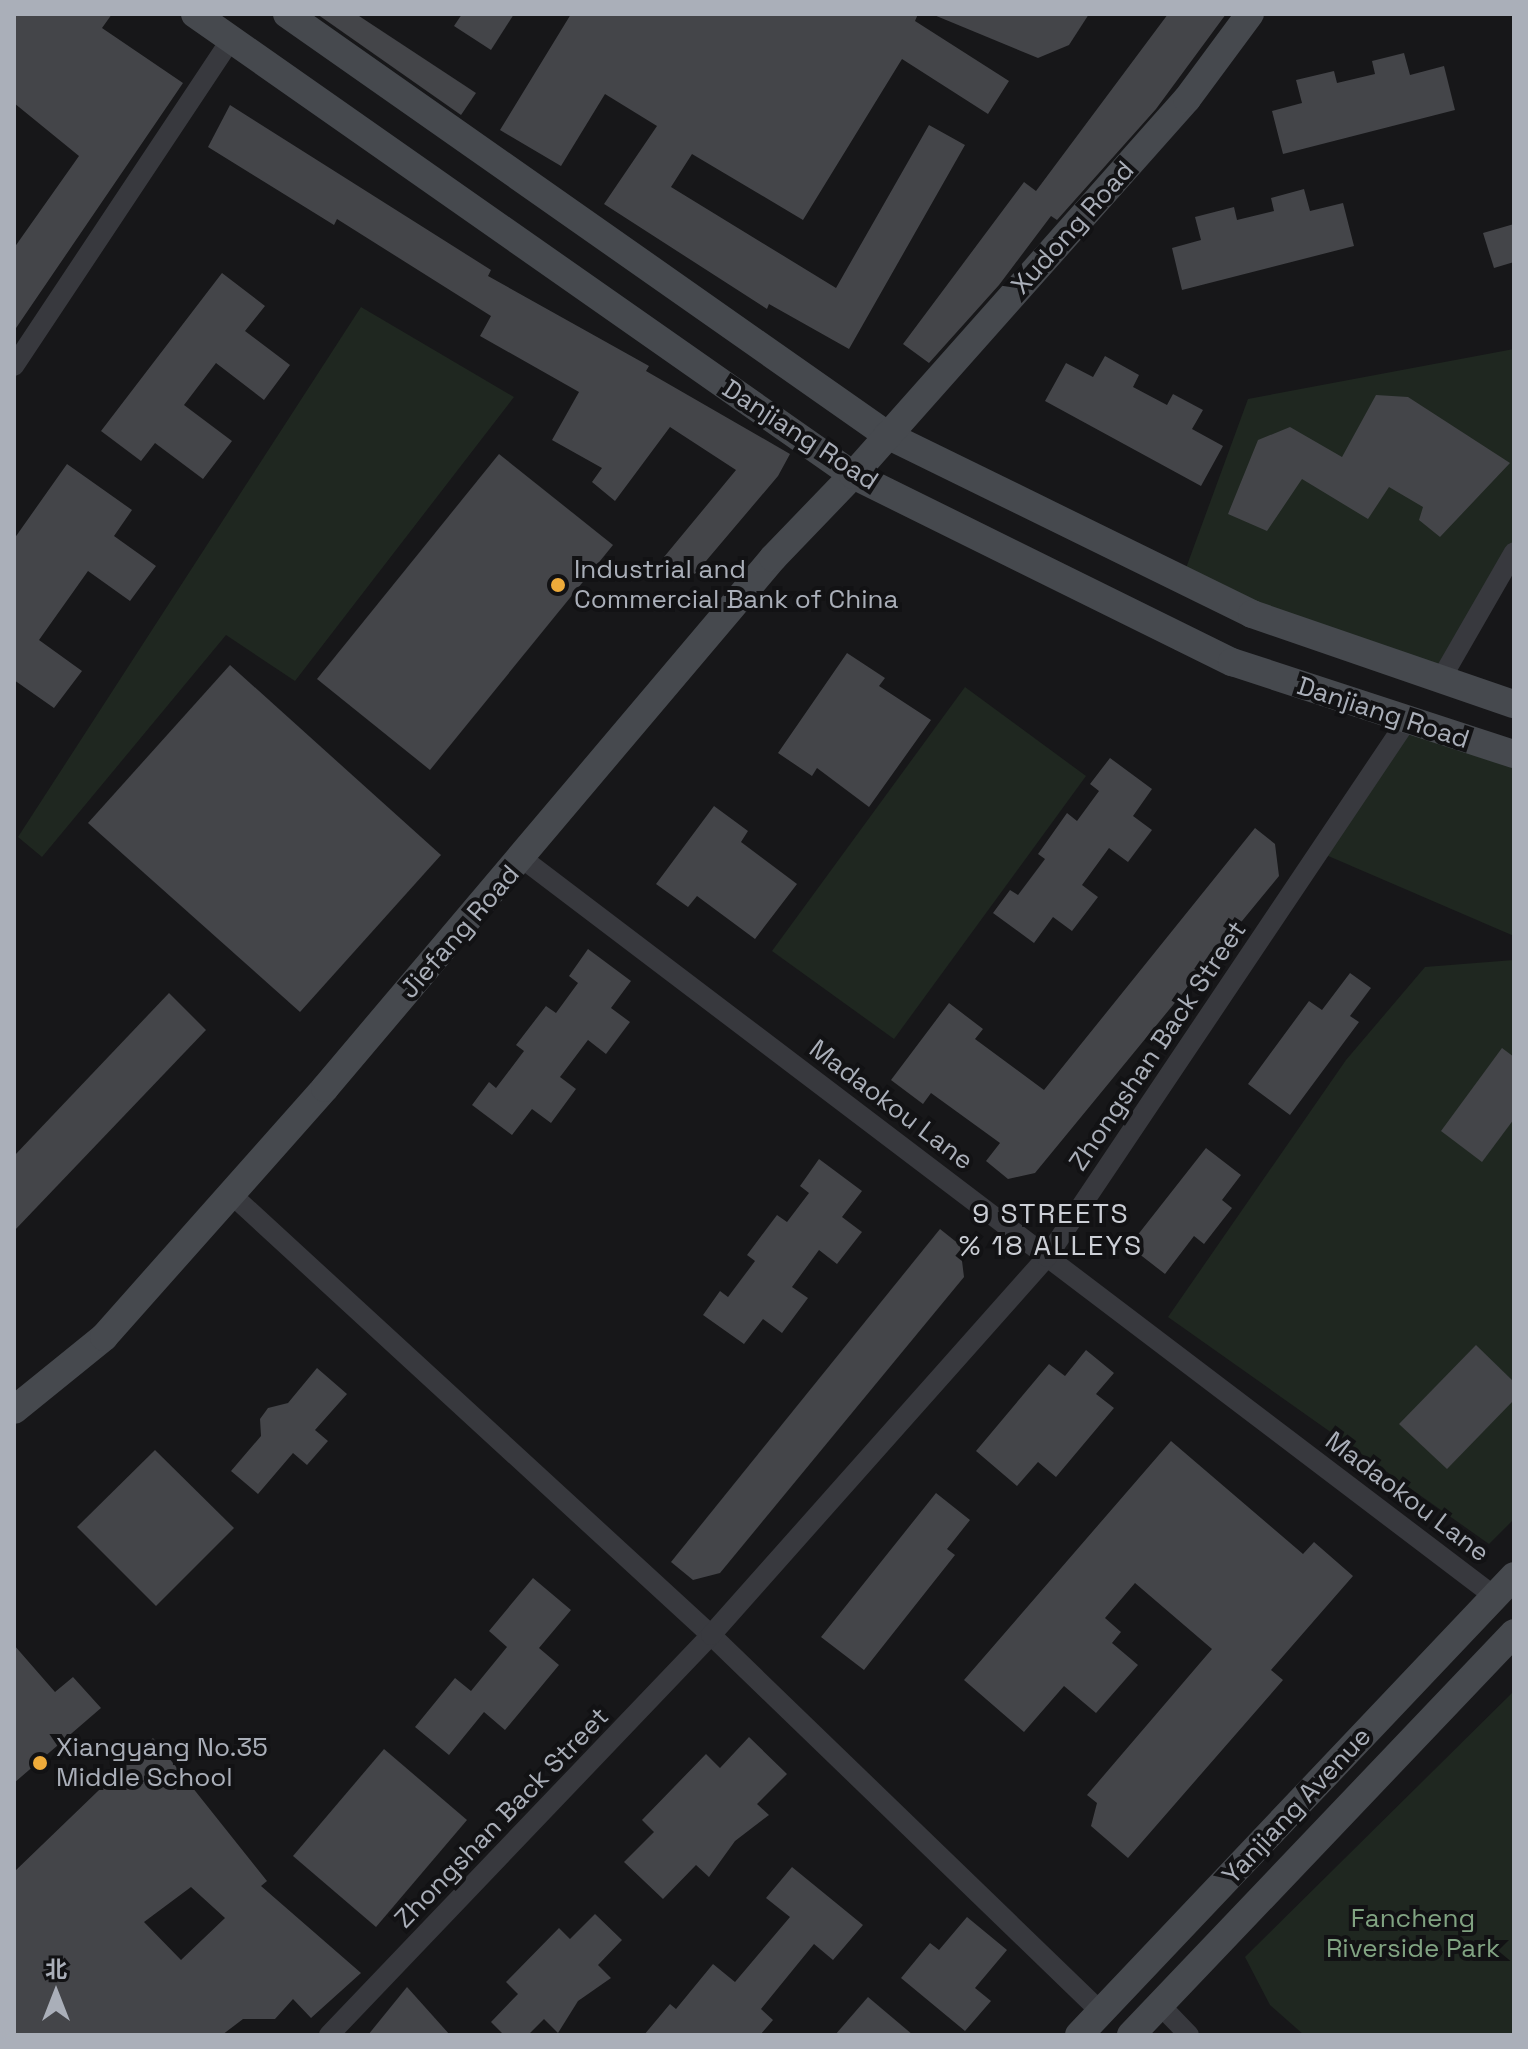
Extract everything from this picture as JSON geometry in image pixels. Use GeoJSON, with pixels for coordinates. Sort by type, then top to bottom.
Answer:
{"type":"FeatureCollection","features":[{"type":"Feature","properties":{"kind":"main road","name":"Danjiang Road"},"geometry":{"type":"LineString","coordinates":[[195,14],[853,475],[1232,662],[1406,722],[1514,754]]}},
{"type":"Feature","properties":{"kind":"main road","name":"Danjiang Road"},"geometry":{"type":"LineString","coordinates":[[287,14],[887,435],[1252,614],[1514,704]]}},
{"type":"Feature","properties":{"kind":"main road","name":"Xudong Road"},"geometry":{"type":"LineString","coordinates":[[887,435],[1187,99],[1250,14]]}},
{"type":"Feature","properties":{"kind":"main road","name":"Jiefang Road"},"geometry":{"type":"LineString","coordinates":[[14,1410],[104,1337],[523,859],[773,558],[887,435]]}},
{"type":"Feature","properties":{"kind":"main road","name":"Yanjiang Avenue"},"geometry":{"type":"LineString","coordinates":[[1079,2035],[1514,1576]]}},
{"type":"Feature","properties":{"kind":"main road","name":"Yanjiang Avenue"},"geometry":{"type":"LineString","coordinates":[[1131,2035],[1514,1633]]}},
{"type":"Feature","properties":{"kind":"street"},"geometry":{"type":"LineString","coordinates":[[14,366],[231,39]]}},
{"type":"Feature","properties":{"kind":"street"},"geometry":{"type":"LineString","coordinates":[[1441,679],[1514,552]]}},
{"type":"Feature","properties":{"kind":"street","name":"Zhongshan Back Street"},"geometry":{"type":"LineString","coordinates":[[329,2035],[711,1635],[1047,1257],[1406,722]]}},
{"type":"Feature","properties":{"kind":"street","name":"Madaokou Lane"},"geometry":{"type":"LineString","coordinates":[[523,859],[1494,1596]]}},
{"type":"Feature","properties":{"kind":"street"},"geometry":{"type":"LineString","coordinates":[[231,1194],[711,1635],[1101,2012]]}},
{"type":"Feature","properties":{"kind":"street"},"geometry":{"type":"LineString","coordinates":[[1159,2004],[1189,2035]]}},
{"type":"Feature","properties":{"kind":"green space"},"geometry":{"type":"Polygon","coordinates":[[[361,307],[514,397],[295,681],[226,635],[42,857],[18,837],[361,307]]]}},
{"type":"Feature","properties":{"kind":"green space"},"geometry":{"type":"Polygon","coordinates":[[[1514,349],[1514,552],[1441,679],[1182,579],[1248,399],[1514,349]]]}},
{"type":"Feature","properties":{"kind":"green space"},"geometry":{"type":"Polygon","coordinates":[[[965,687],[1086,776],[894,1039],[772,951],[965,687]]]}},
{"type":"Feature","properties":{"kind":"green space"},"geometry":{"type":"Polygon","coordinates":[[[1406,722],[1514,754],[1514,936],[1319,852],[1406,722]]]}},
{"type":"Feature","properties":{"kind":"green space"},"geometry":{"type":"Polygon","coordinates":[[[1514,960],[1514,1519],[1489,1544],[1168,1317],[1346,1060],[1425,967],[1514,960]]]}},
{"type":"Feature","properties":{"kind":"green space","name":"Fancheng Riverside Park"},"geometry":{"type":"Polygon","coordinates":[[[1514,1691],[1514,2035],[1304,2035],[1270,2005],[1245,1957],[1514,1691]]]}},
{"type":"Feature","properties":{"kind":"building"},"geometry":{"type":"Polygon","coordinates":[[[14,14],[112,14],[102,28],[183,83],[14,331],[14,248],[79,156],[14,103],[14,14]]]}},
{"type":"Feature","properties":{"kind":"building"},"geometry":{"type":"Polygon","coordinates":[[[317,14],[356,14],[476,93],[461,115],[317,14]]]}},
{"type":"Feature","properties":{"kind":"building"},"geometry":{"type":"Polygon","coordinates":[[[462,14],[514,14],[491,50],[454,26],[462,14]]]}},
{"type":"Feature","properties":{"kind":"building"},"geometry":{"type":"Polygon","coordinates":[[[571,14],[918,14],[915,21],[1009,81],[988,114],[902,59],[803,220],[692,154],[671,187],[836,288],[929,125],[965,145],[849,349],[769,304],[767,309],[604,204],[657,126],[605,94],[561,166],[500,130],[571,14]]]}},
{"type":"Feature","properties":{"kind":"building"},"geometry":{"type":"Polygon","coordinates":[[[1089,14],[1069,45],[1038,58],[934,15],[1089,14]]]}},
{"type":"Feature","properties":{"kind":"building"},"geometry":{"type":"Polygon","coordinates":[[[1168,14],[1226,14],[1156,109],[1057,220],[1051,216],[999,285],[929,363],[903,344],[1024,182],[1036,191],[1168,14]]]}},
{"type":"Feature","properties":{"kind":"building"},"geometry":{"type":"Polygon","coordinates":[[[1404,53],[1410,75],[1444,66],[1455,110],[1283,154],[1272,111],[1302,103],[1296,80],[1334,71],[1337,83],[1375,74],[1372,61],[1404,53]]]}},
{"type":"Feature","properties":{"kind":"building"},"geometry":{"type":"Polygon","coordinates":[[[230,105],[491,270],[488,276],[649,366],[646,371],[790,454],[778,476],[695,574],[664,557],[736,470],[670,427],[615,501],[592,482],[602,468],[552,440],[579,392],[480,336],[491,316],[337,219],[334,225],[208,147],[230,105]]]}},
{"type":"Feature","properties":{"kind":"building"},"geometry":{"type":"Polygon","coordinates":[[[1304,189],[1310,211],[1343,203],[1354,246],[1182,290],[1172,248],[1201,240],[1195,217],[1234,207],[1237,220],[1274,211],[1271,198],[1304,189]]]}},
{"type":"Feature","properties":{"kind":"building"},"geometry":{"type":"Polygon","coordinates":[[[1514,224],[1514,262],[1494,268],[1483,233],[1514,224]]]}},
{"type":"Feature","properties":{"kind":"building"},"geometry":{"type":"Polygon","coordinates":[[[222,273],[265,306],[245,331],[290,365],[264,400],[216,363],[184,405],[232,441],[203,479],[155,443],[141,461],[101,431],[222,273]]]}},
{"type":"Feature","properties":{"kind":"building"},"geometry":{"type":"Polygon","coordinates":[[[1105,356],[1139,375],[1133,387],[1167,405],[1173,394],[1203,410],[1192,429],[1223,446],[1201,486],[1045,401],[1066,363],[1093,377],[1105,356]]]}},
{"type":"Feature","properties":{"kind":"building"},"geometry":{"type":"Polygon","coordinates":[[[1376,395],[1408,397],[1510,463],[1440,537],[1419,520],[1423,507],[1389,487],[1368,519],[1302,479],[1267,531],[1228,514],[1258,440],[1290,427],[1342,457],[1376,395]]]}},
{"type":"Feature","properties":{"kind":"building"},"geometry":{"type":"Polygon","coordinates":[[[499,454],[613,545],[430,770],[317,679],[499,454]]]}},
{"type":"Feature","properties":{"kind":"building"},"geometry":{"type":"Polygon","coordinates":[[[67,464],[132,510],[114,536],[156,566],[130,601],[88,571],[39,640],[82,671],[54,708],[14,680],[14,539],[67,464]]]}},
{"type":"Feature","properties":{"kind":"building"},"geometry":{"type":"Polygon","coordinates":[[[847,653],[885,678],[879,686],[931,720],[869,807],[817,768],[812,776],[778,753],[847,653]]]}},
{"type":"Feature","properties":{"kind":"building"},"geometry":{"type":"Polygon","coordinates":[[[230,665],[441,855],[300,1012],[88,823],[230,665]]]}},
{"type":"Feature","properties":{"kind":"building"},"geometry":{"type":"Polygon","coordinates":[[[1110,758],[1152,789],[1133,816],[1152,830],[1128,862],[1109,848],[1082,885],[1098,897],[1072,931],[1053,917],[1034,943],[993,913],[1010,890],[1018,895],[1045,859],[1038,854],[1067,813],[1077,821],[1099,791],[1090,784],[1110,758]]]}},
{"type":"Feature","properties":{"kind":"building"},"geometry":{"type":"Polygon","coordinates":[[[714,806],[748,831],[741,842],[797,884],[755,939],[697,896],[688,907],[656,884],[714,806]]]}},
{"type":"Feature","properties":{"kind":"building"},"geometry":{"type":"Polygon","coordinates":[[[1255,828],[1275,844],[1279,876],[1035,1173],[1008,1179],[986,1161],[1000,1143],[931,1093],[923,1104],[891,1080],[949,1003],[983,1029],[975,1039],[1044,1090],[1255,828]]]}},
{"type":"Feature","properties":{"kind":"building"},"geometry":{"type":"Polygon","coordinates":[[[588,949],[631,981],[611,1008],[630,1022],[606,1054],[588,1040],[560,1077],[576,1089],[551,1123],[532,1109],[512,1135],[472,1105],[489,1082],[496,1088],[524,1051],[516,1045],[546,1006],[556,1013],[578,983],[569,976],[588,949]]]}},
{"type":"Feature","properties":{"kind":"building"},"geometry":{"type":"Polygon","coordinates":[[[1350,973],[1371,988],[1350,1016],[1359,1022],[1290,1115],[1248,1084],[1309,1001],[1322,1010],[1350,973]]]}},
{"type":"Feature","properties":{"kind":"building"},"geometry":{"type":"Polygon","coordinates":[[[169,993],[206,1030],[14,1231],[14,1156],[169,993]]]}},
{"type":"Feature","properties":{"kind":"building"},"geometry":{"type":"Polygon","coordinates":[[[1502,1048],[1514,1057],[1514,1119],[1482,1162],[1441,1131],[1502,1048]]]}},
{"type":"Feature","properties":{"kind":"building"},"geometry":{"type":"Polygon","coordinates":[[[1206,1148],[1241,1175],[1222,1200],[1232,1208],[1204,1244],[1194,1236],[1165,1274],[1129,1246],[1206,1148]]]}},
{"type":"Feature","properties":{"kind":"building"},"geometry":{"type":"Polygon","coordinates":[[[819,1159],[862,1191],[842,1217],[862,1232],[837,1264],[819,1250],[792,1287],[808,1298],[782,1333],[763,1319],[744,1344],[703,1315],[720,1291],[728,1297],[755,1261],[747,1255],[777,1215],[787,1222],[809,1193],[800,1186],[819,1159]]]}},
{"type":"Feature","properties":{"kind":"building"},"geometry":{"type":"Polygon","coordinates":[[[940,1229],[960,1245],[964,1277],[720,1573],[693,1580],[671,1562],[940,1229]]]}},
{"type":"Feature","properties":{"kind":"building"},"geometry":{"type":"Polygon","coordinates":[[[1476,1345],[1514,1382],[1514,1400],[1447,1469],[1399,1424],[1476,1345]]]}},
{"type":"Feature","properties":{"kind":"building"},"geometry":{"type":"Polygon","coordinates":[[[1086,1350],[1114,1373],[1096,1394],[1114,1408],[1056,1477],[1038,1462],[1017,1486],[976,1451],[1049,1364],[1065,1376],[1086,1350]]]}},
{"type":"Feature","properties":{"kind":"building"},"geometry":{"type":"Polygon","coordinates":[[[317,1368],[347,1394],[315,1430],[328,1441],[307,1465],[293,1453],[258,1494],[231,1471],[261,1436],[260,1419],[268,1408],[288,1403],[317,1368]]]}},
{"type":"Feature","properties":{"kind":"building"},"geometry":{"type":"Polygon","coordinates":[[[1171,1441],[1303,1554],[1314,1542],[1353,1576],[1271,1670],[1283,1680],[1128,1858],[1091,1826],[1097,1803],[1087,1795],[1212,1649],[1135,1583],[1105,1618],[1121,1632],[1112,1643],[1138,1665],[1096,1713],[1064,1686],[1024,1732],[964,1680],[1171,1441]]]}},
{"type":"Feature","properties":{"kind":"building"},"geometry":{"type":"Polygon","coordinates":[[[155,1450],[234,1528],[156,1606],[77,1527],[155,1450]]]}},
{"type":"Feature","properties":{"kind":"building"},"geometry":{"type":"Polygon","coordinates":[[[936,1493],[970,1520],[947,1549],[955,1555],[864,1670],[821,1637],[936,1493]]]}},
{"type":"Feature","properties":{"kind":"building"},"geometry":{"type":"Polygon","coordinates":[[[533,1578],[571,1610],[539,1648],[559,1665],[505,1730],[484,1712],[449,1755],[415,1727],[455,1678],[471,1691],[507,1647],[489,1631],[533,1578]]]}},
{"type":"Feature","properties":{"kind":"building","name":"Xiangyang No.35 Middle School"},"geometry":{"type":"Polygon","coordinates":[[[14,1645],[55,1692],[73,1677],[101,1708],[14,1783],[14,1645]]]}},
{"type":"Feature","properties":{"kind":"building"},"geometry":{"type":"Polygon","coordinates":[[[749,1737],[787,1774],[757,1804],[769,1815],[735,1841],[709,1877],[696,1865],[663,1899],[624,1862],[654,1832],[642,1820],[706,1754],[720,1768],[749,1737]]]}},
{"type":"Feature","properties":{"kind":"building"},"geometry":{"type":"Polygon","coordinates":[[[153,1738],[267,1881],[261,1886],[361,1973],[311,2018],[293,1999],[275,2019],[243,2019],[222,2035],[14,2035],[14,1872],[153,1738]],[[191,1887],[144,1922],[181,1960],[225,1918],[191,1887]]]}},
{"type":"Feature","properties":{"kind":"building"},"geometry":{"type":"Polygon","coordinates":[[[384,1749],[467,1820],[376,1927],[293,1856],[384,1749]]]}},
{"type":"Feature","properties":{"kind":"building"},"geometry":{"type":"Polygon","coordinates":[[[792,1867],[863,1925],[833,1960],[814,1944],[761,2009],[773,2020],[760,2035],[644,2035],[670,2004],[676,2009],[713,1964],[735,1982],[790,1917],[766,1898],[792,1867]]]}},
{"type":"Feature","properties":{"kind":"building"},"geometry":{"type":"Polygon","coordinates":[[[595,1914],[622,1940],[598,1965],[611,1978],[578,2001],[558,2033],[544,2019],[528,2035],[504,2035],[491,2022],[518,1994],[506,1982],[559,1928],[570,1939],[595,1914]]]}},
{"type":"Feature","properties":{"kind":"building"},"geometry":{"type":"Polygon","coordinates":[[[967,1917],[1007,1950],[975,1988],[991,2001],[965,2031],[901,1978],[930,1943],[939,1950],[967,1917]]]}},
{"type":"Feature","properties":{"kind":"building"},"geometry":{"type":"Polygon","coordinates":[[[407,1987],[450,2035],[368,2035],[407,1987]]]}},
{"type":"Feature","properties":{"kind":"building"},"geometry":{"type":"Polygon","coordinates":[[[868,1997],[913,2035],[835,2035],[868,1997]]]}},
{"type":"Feature","properties":{"kind":"place","name":"Industrial and Commercial Bank of China"},"geometry":{"type":"Point","coordinates":[558,585]}},
{"type":"Feature","properties":{"kind":"place","name":"Xiangyang No.35 Middle School"},"geometry":{"type":"Point","coordinates":[40,1763]}},
{"type":"Feature","properties":{"kind":"district","name":"9 STREETS % 18 ALLEYS"},"geometry":{"type":"Point","coordinates":[1051,1229]}}]}
